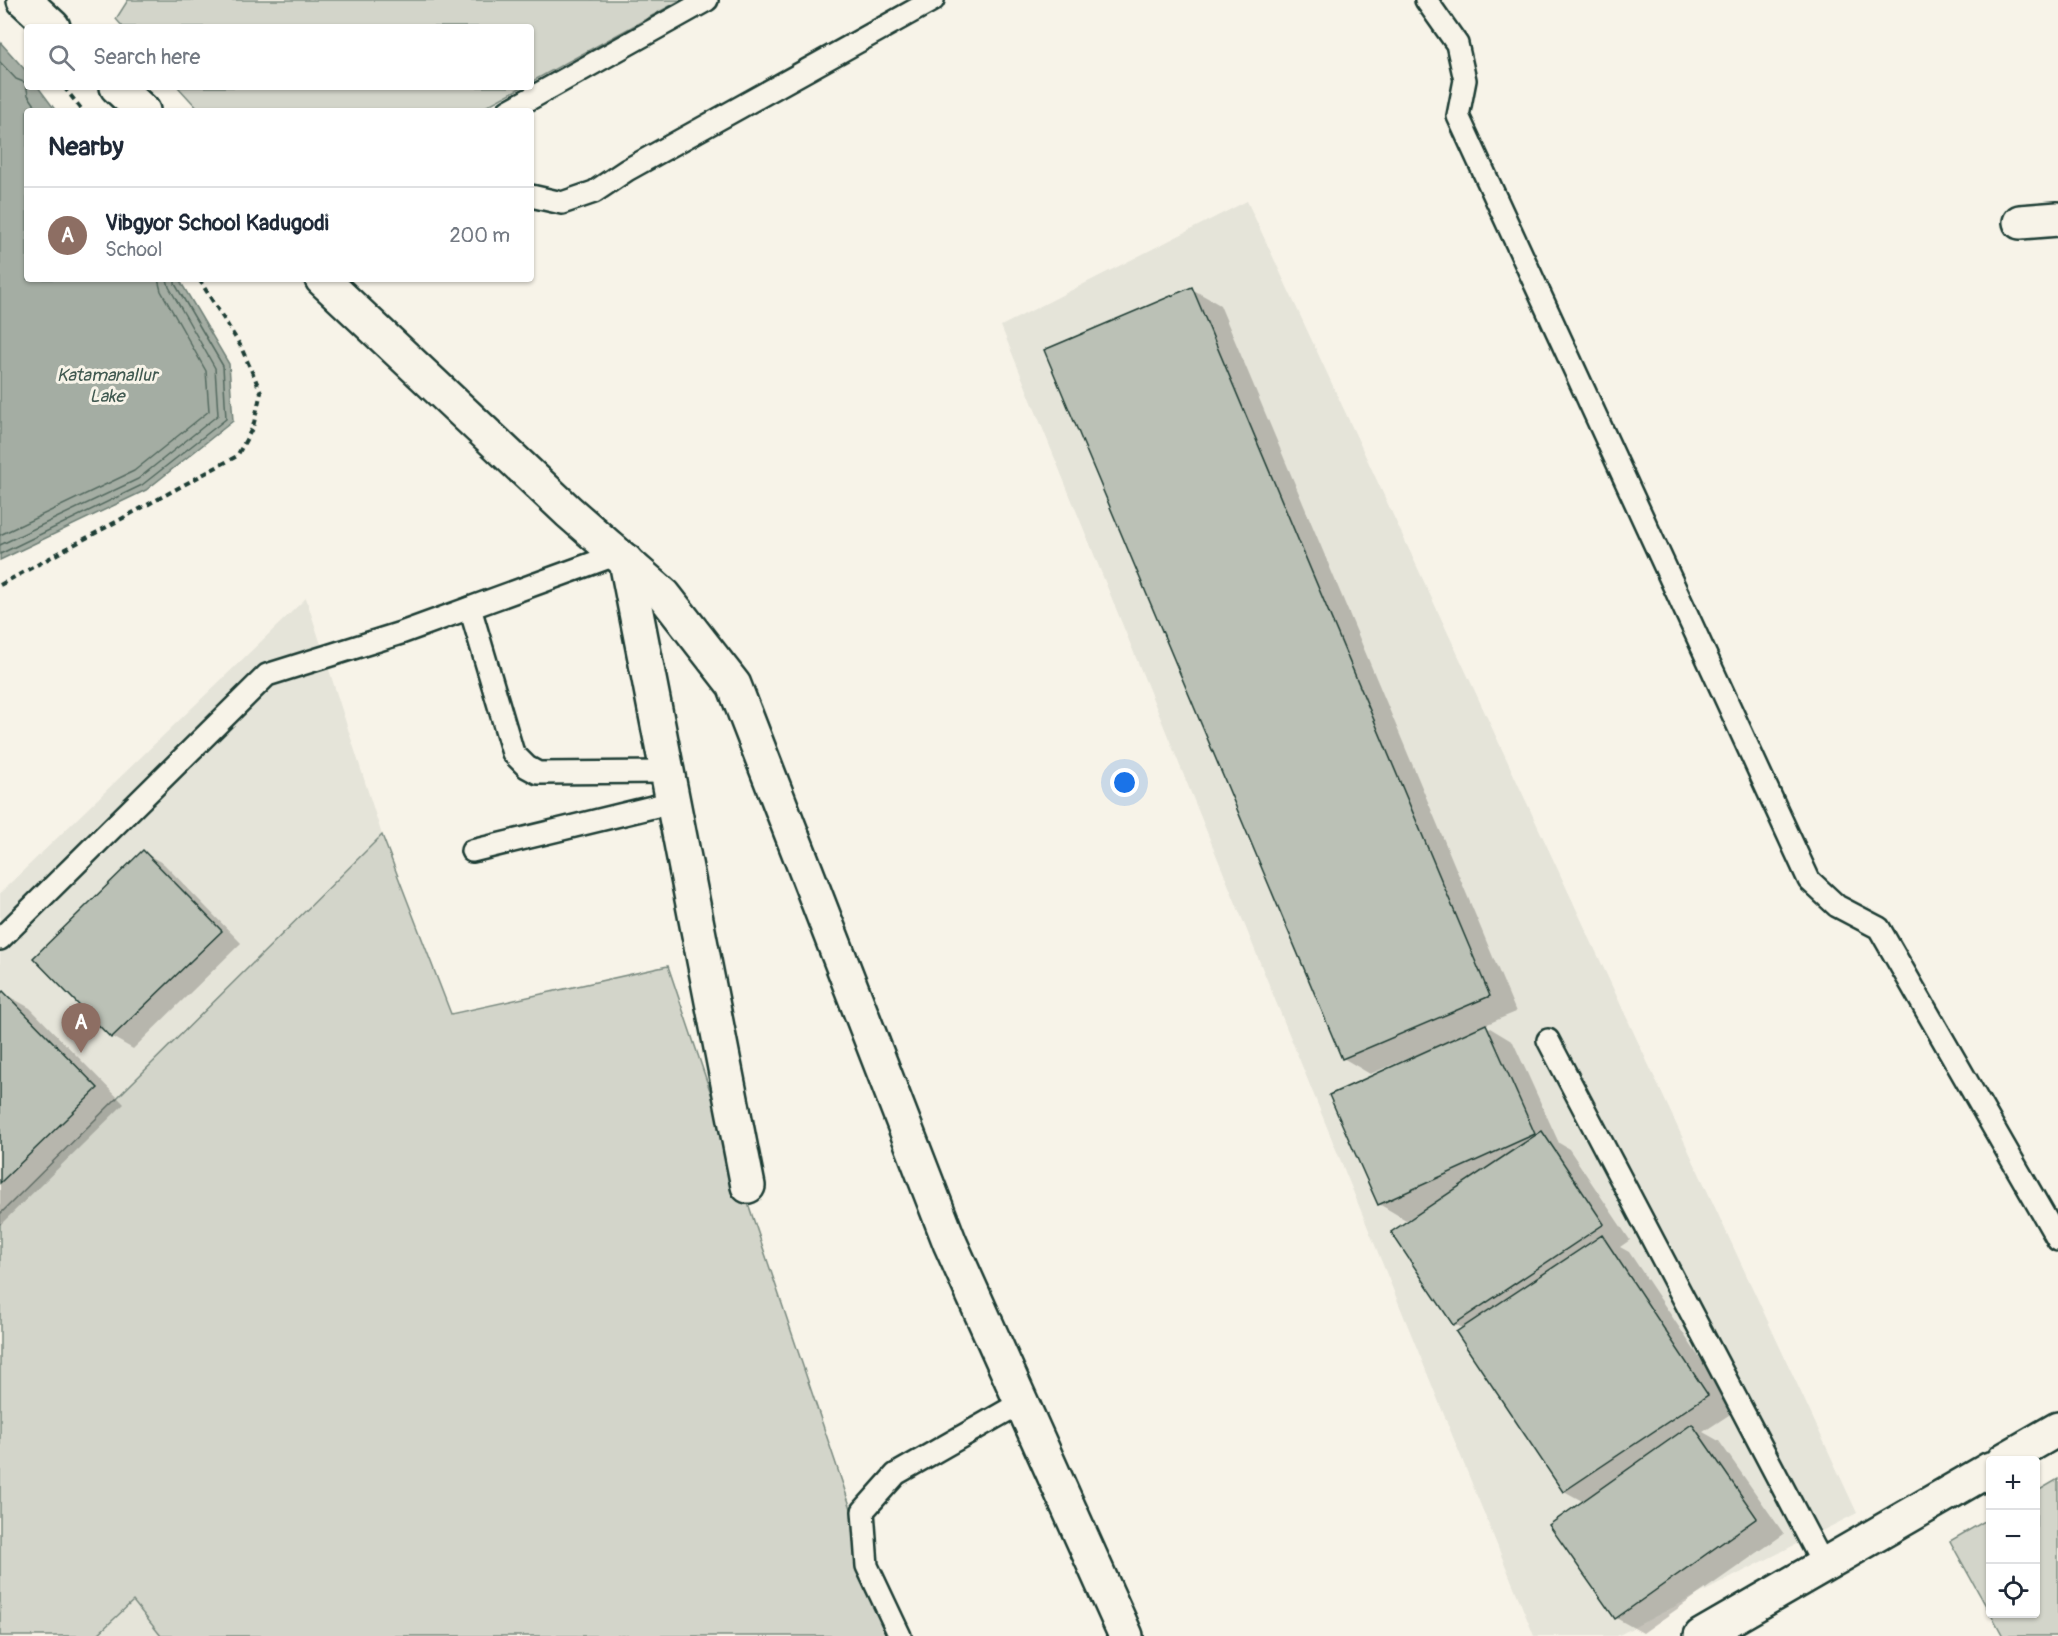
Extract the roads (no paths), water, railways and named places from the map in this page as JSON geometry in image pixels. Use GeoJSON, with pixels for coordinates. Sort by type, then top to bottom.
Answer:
{"type":"FeatureCollection","features":[{"type":"Feature","properties":{"kind":"street"},"geometry":{"type":"LineString","coordinates":[[24,0],[50,24]]}},
{"type":"Feature","properties":{"kind":"street"},"geometry":{"type":"LineString","coordinates":[[120,90],[140,108]]}},
{"type":"Feature","properties":{"kind":"street"},"geometry":{"type":"LineString","coordinates":[[2020,222],[2058,219]]}},
{"type":"Feature","properties":{"kind":"street"},"geometry":{"type":"LineString","coordinates":[[325,282],[569,512],[664,595],[734,685],[950,1243],[1126,1636]]}},
{"type":"Feature","properties":{"kind":"street"},"geometry":{"type":"LineString","coordinates":[[622,558],[670,787],[748,1186]]}},
{"type":"Feature","properties":{"kind":"street"},"geometry":{"type":"LineString","coordinates":[[2012,1456],[2058,1429]]}},
{"type":"Feature","properties":{"kind":"street"},"geometry":{"type":"LineString","coordinates":[[1701,1636],[1986,1471]]}},
{"type":"Feature","properties":{"kind":"lane"},"geometry":{"type":"LineString","coordinates":[[513,108],[707,0]]}},
{"type":"Feature","properties":{"kind":"lane"},"geometry":{"type":"LineString","coordinates":[[534,197],[562,203],[594,192],[627,170],[933,0]]}},
{"type":"Feature","properties":{"kind":"lane"},"geometry":{"type":"LineString","coordinates":[[1426,0],[1457,44],[1465,80],[1458,116],[1809,880],[1837,906],[1879,928],[2058,1240]]}},
{"type":"Feature","properties":{"kind":"lane"},"geometry":{"type":"LineString","coordinates":[[0,939],[267,675],[401,633],[622,558]]}},
{"type":"Feature","properties":{"kind":"lane"},"geometry":{"type":"LineString","coordinates":[[470,608],[513,753],[519,761],[538,773],[670,787]]}},
{"type":"Feature","properties":{"kind":"lane"},"geometry":{"type":"LineString","coordinates":[[472,851],[670,787]]}},
{"type":"Feature","properties":{"kind":"lane"},"geometry":{"type":"LineString","coordinates":[[1548,1040],[1824,1566]]}},
{"type":"Feature","properties":{"kind":"lane"},"geometry":{"type":"LineString","coordinates":[[900,1636],[867,1566],[863,1511],[896,1474],[1022,1402]]}},
{"type":"Feature","properties":{"kind":"water","name":"Katamanallur Lake"},"geometry":{"type":"Polygon","coordinates":[[[0,42],[24,69],[24,90],[40,90],[54,108],[24,108],[24,282],[181,282],[229,364],[233,421],[146,490],[0,560],[0,42]]]}},
{"type":"Feature","properties":{"kind":"place","name":"Vibgyor School Kadugodi"},"geometry":{"type":"Point","coordinates":[81,1053]}}]}
